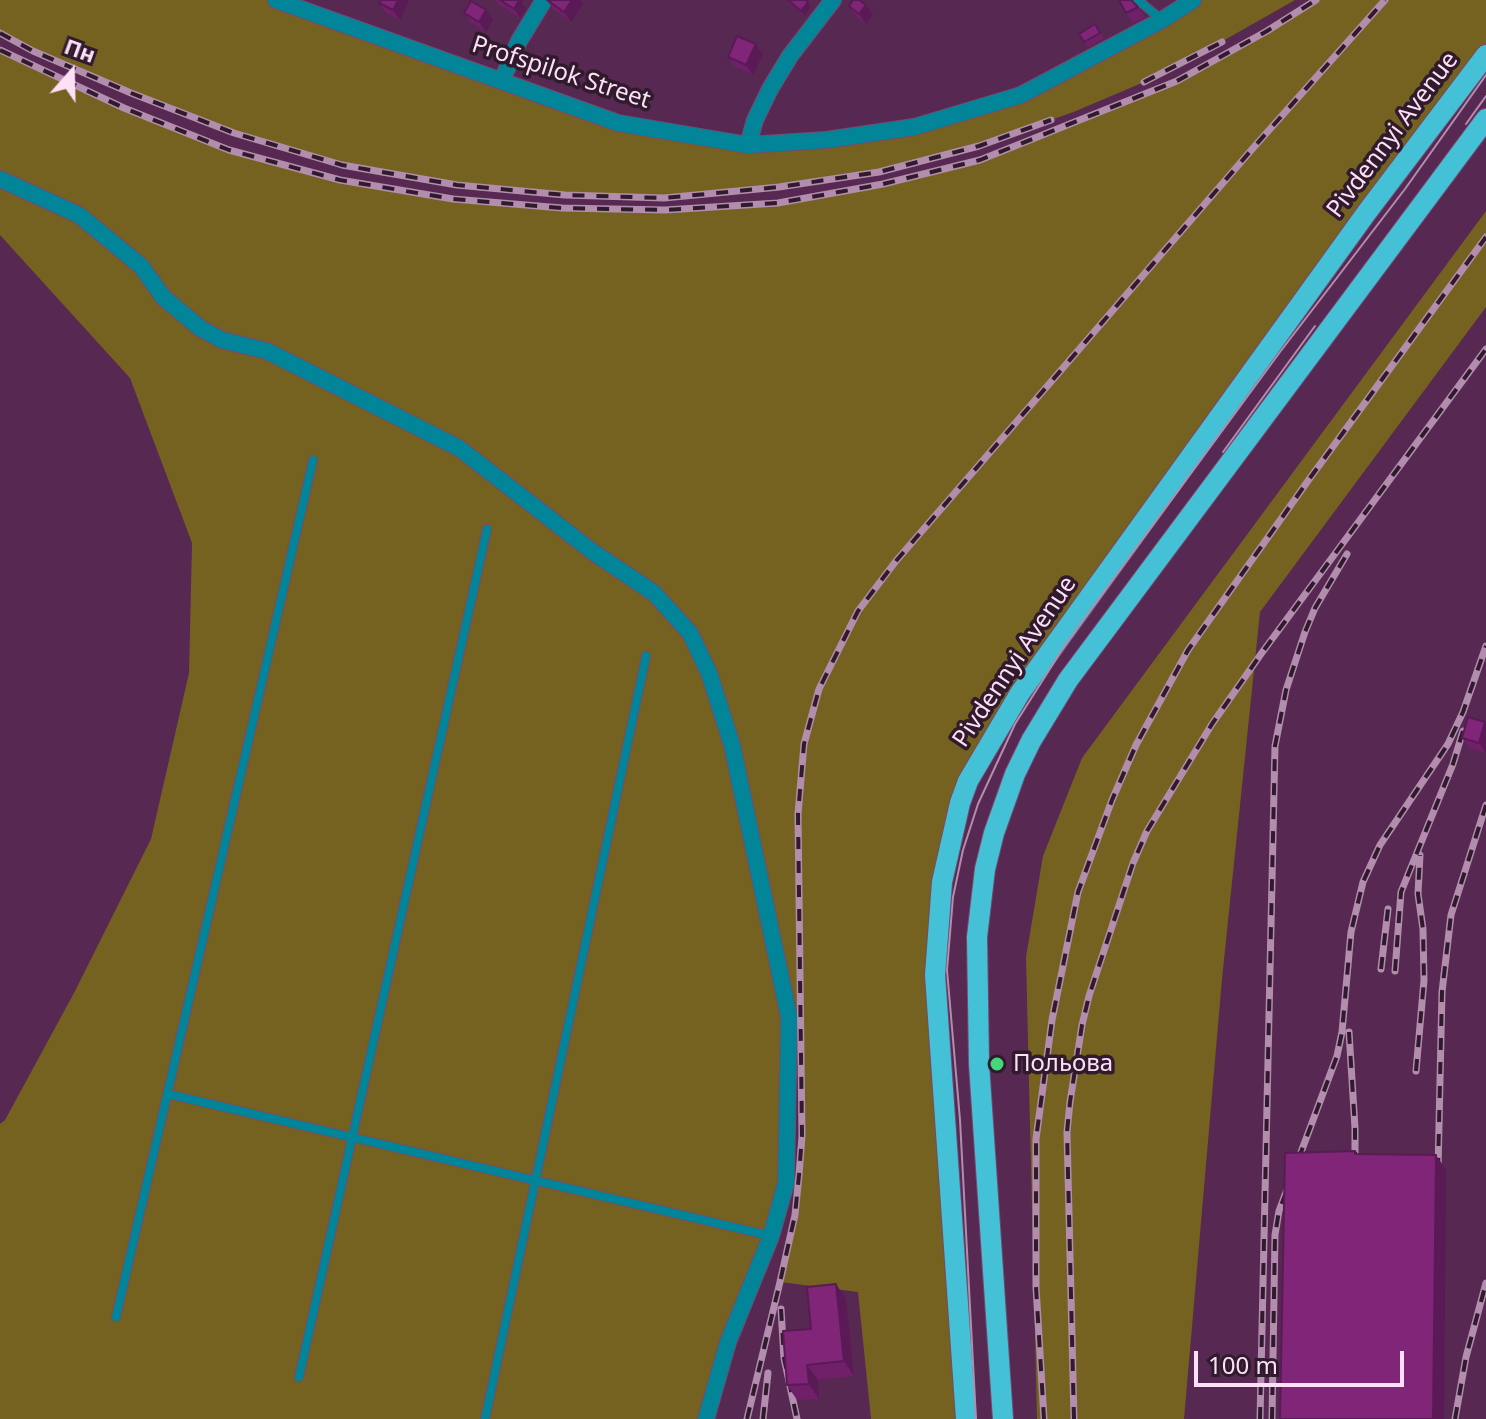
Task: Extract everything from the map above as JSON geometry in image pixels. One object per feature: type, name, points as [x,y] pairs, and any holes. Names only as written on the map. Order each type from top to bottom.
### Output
[{"type":"main road","name":"Pivdennyi Avenue","points":[[966,1419],[935,975],[942,882],[968,781],[1029,680],[1367,212],[1486,55]]},
{"type":"main road","points":[[1003,1419],[978,1036],[977,937],[985,869],[1015,774],[1068,680],[1486,119]]},
{"type":"street","name":"Profspilok Street","points":[[276,0],[618,123],[748,145],[826,140],[914,127],[1021,95],[1162,20],[1193,0]]},
{"type":"street","points":[[502,80],[519,41],[544,0]]},
{"type":"street","points":[[748,145],[755,120],[770,89],[790,56],[833,0]]},
{"type":"street","points":[[0,179],[79,215],[141,266],[163,297],[200,328],[222,340],[267,351],[459,448],[593,552],[654,593],[690,633],[709,673],[732,745],[789,1017],[786,1183],[771,1236],[728,1342],[706,1419]]},
{"type":"lane","points":[[1138,0],[1162,20]]},
{"type":"lane","points":[[116,1317],[313,460]]},
{"type":"lane","points":[[299,1377],[487,529]]},
{"type":"lane","points":[[485,1419],[646,656]]},
{"type":"lane","points":[[168,1094],[771,1236]]},
{"type":"shaded area","points":[[0,0],[276,0],[618,123],[748,145],[826,140],[1021,95],[1193,0],[1295,0],[1170,71],[1076,111],[979,146],[879,172],[779,187],[664,198],[564,195],[457,185],[342,165],[234,133],[131,93],[33,51],[0,33]]},
{"type":"shaded area","points":[[1316,0],[1486,0],[1486,55],[968,781],[938,912],[966,1419],[871,1419],[858,1292],[780,1282],[795,1215],[802,1136],[799,1018],[790,1017],[786,1183],[706,1419],[0,1419],[0,1124],[74,993],[151,839],[189,673],[192,543],[130,378],[0,235],[0,50],[124,108],[229,150],[340,180],[453,199],[562,208],[665,210],[778,203],[883,184],[980,160],[1177,81]]},
{"type":"shaded area","points":[[1486,211],[1486,307],[1260,612],[1222,979],[1184,1419],[1037,1419],[1026,957],[1043,856],[1082,758]]},
{"type":"building","points":[[381,0],[398,0],[393,10],[379,3]]},
{"type":"building","points":[[500,0],[519,0],[514,9]]},
{"type":"building","points":[[547,0],[572,0],[564,12]]},
{"type":"building","points":[[788,0],[805,0],[808,2],[801,11]]},
{"type":"building","points":[[853,0],[866,5],[859,14],[849,6]]},
{"type":"building","points":[[1119,0],[1131,0],[1138,7],[1126,13]]},
{"type":"building","points":[[471,1],[486,10],[479,22],[464,13]]},
{"type":"building","points":[[1095,24],[1100,33],[1084,42],[1079,34]]},
{"type":"building","points":[[737,36],[756,44],[746,65],[728,57]]},
{"type":"building","points":[[1468,717],[1485,722],[1479,743],[1462,738]]},
{"type":"building","points":[[1355,1151],[1355,1154],[1436,1155],[1433,1419],[1280,1419],[1285,1153]]},
{"type":"building","points":[[836,1284],[844,1361],[807,1365],[809,1384],[787,1385],[783,1331],[811,1329],[807,1287]]},
{"type":"tram line","points":[[976,1419],[960,1120],[947,970],[953,897],[963,850],[978,804],[1015,724],[1065,645],[1280,352],[1405,189],[1486,75]]},
{"type":"tram line","points":[[1466,124],[1486,96]]},
{"type":"tram line","points":[[1223,452],[1315,326]]},
{"type":"railway","points":[[0,50],[124,108],[229,150],[340,180],[453,199],[562,208],[665,210],[778,203],[883,184],[980,160],[1177,81],[1316,0]]},
{"type":"railway","points":[[747,1419],[795,1215],[799,1175],[802,1136],[798,814],[804,744],[819,689],[858,611],[896,561],[1385,0]]},
{"type":"railway","points":[[0,33],[33,51],[131,93],[234,133],[342,165],[457,185],[565,195],[664,198],[779,187],[879,172],[979,146],[1051,120]]},
{"type":"railway","points":[[1144,82],[1222,42]]},
{"type":"railway","points":[[1044,1419],[1036,1287],[1036,1139],[1052,1020],[1078,892],[1112,800],[1136,745],[1188,650],[1486,237]]},
{"type":"railway","points":[[1074,1419],[1067,1132],[1070,1102],[1089,996],[1133,863],[1147,831],[1212,724],[1486,349]]},
{"type":"railway","points":[[1260,1419],[1275,746],[1286,690],[1305,632],[1315,608],[1347,554]]},
{"type":"railway","points":[[1272,1419],[1275,1235],[1279,1211],[1337,1056],[1351,932],[1363,882],[1380,845],[1448,744],[1463,712],[1486,646]]},
{"type":"railway","points":[[1395,971],[1401,892],[1453,764],[1463,731]]},
{"type":"railway","points":[[1438,1170],[1442,992],[1451,915],[1486,805]]},
{"type":"railway","points":[[1416,1071],[1424,980],[1423,929],[1418,894],[1420,855]]},
{"type":"railway","points":[[1381,969],[1388,909]]},
{"type":"railway","points":[[1349,1032],[1355,1166]]},
{"type":"railway","points":[[1455,1419],[1466,1357],[1486,1283]]},
{"type":"railway","points":[[781,1309],[784,1358],[797,1419]]},
{"type":"railway","points":[[763,1419],[768,1373]]},
{"type":"place","name":"Польова","points":[[997,1064]]}]
